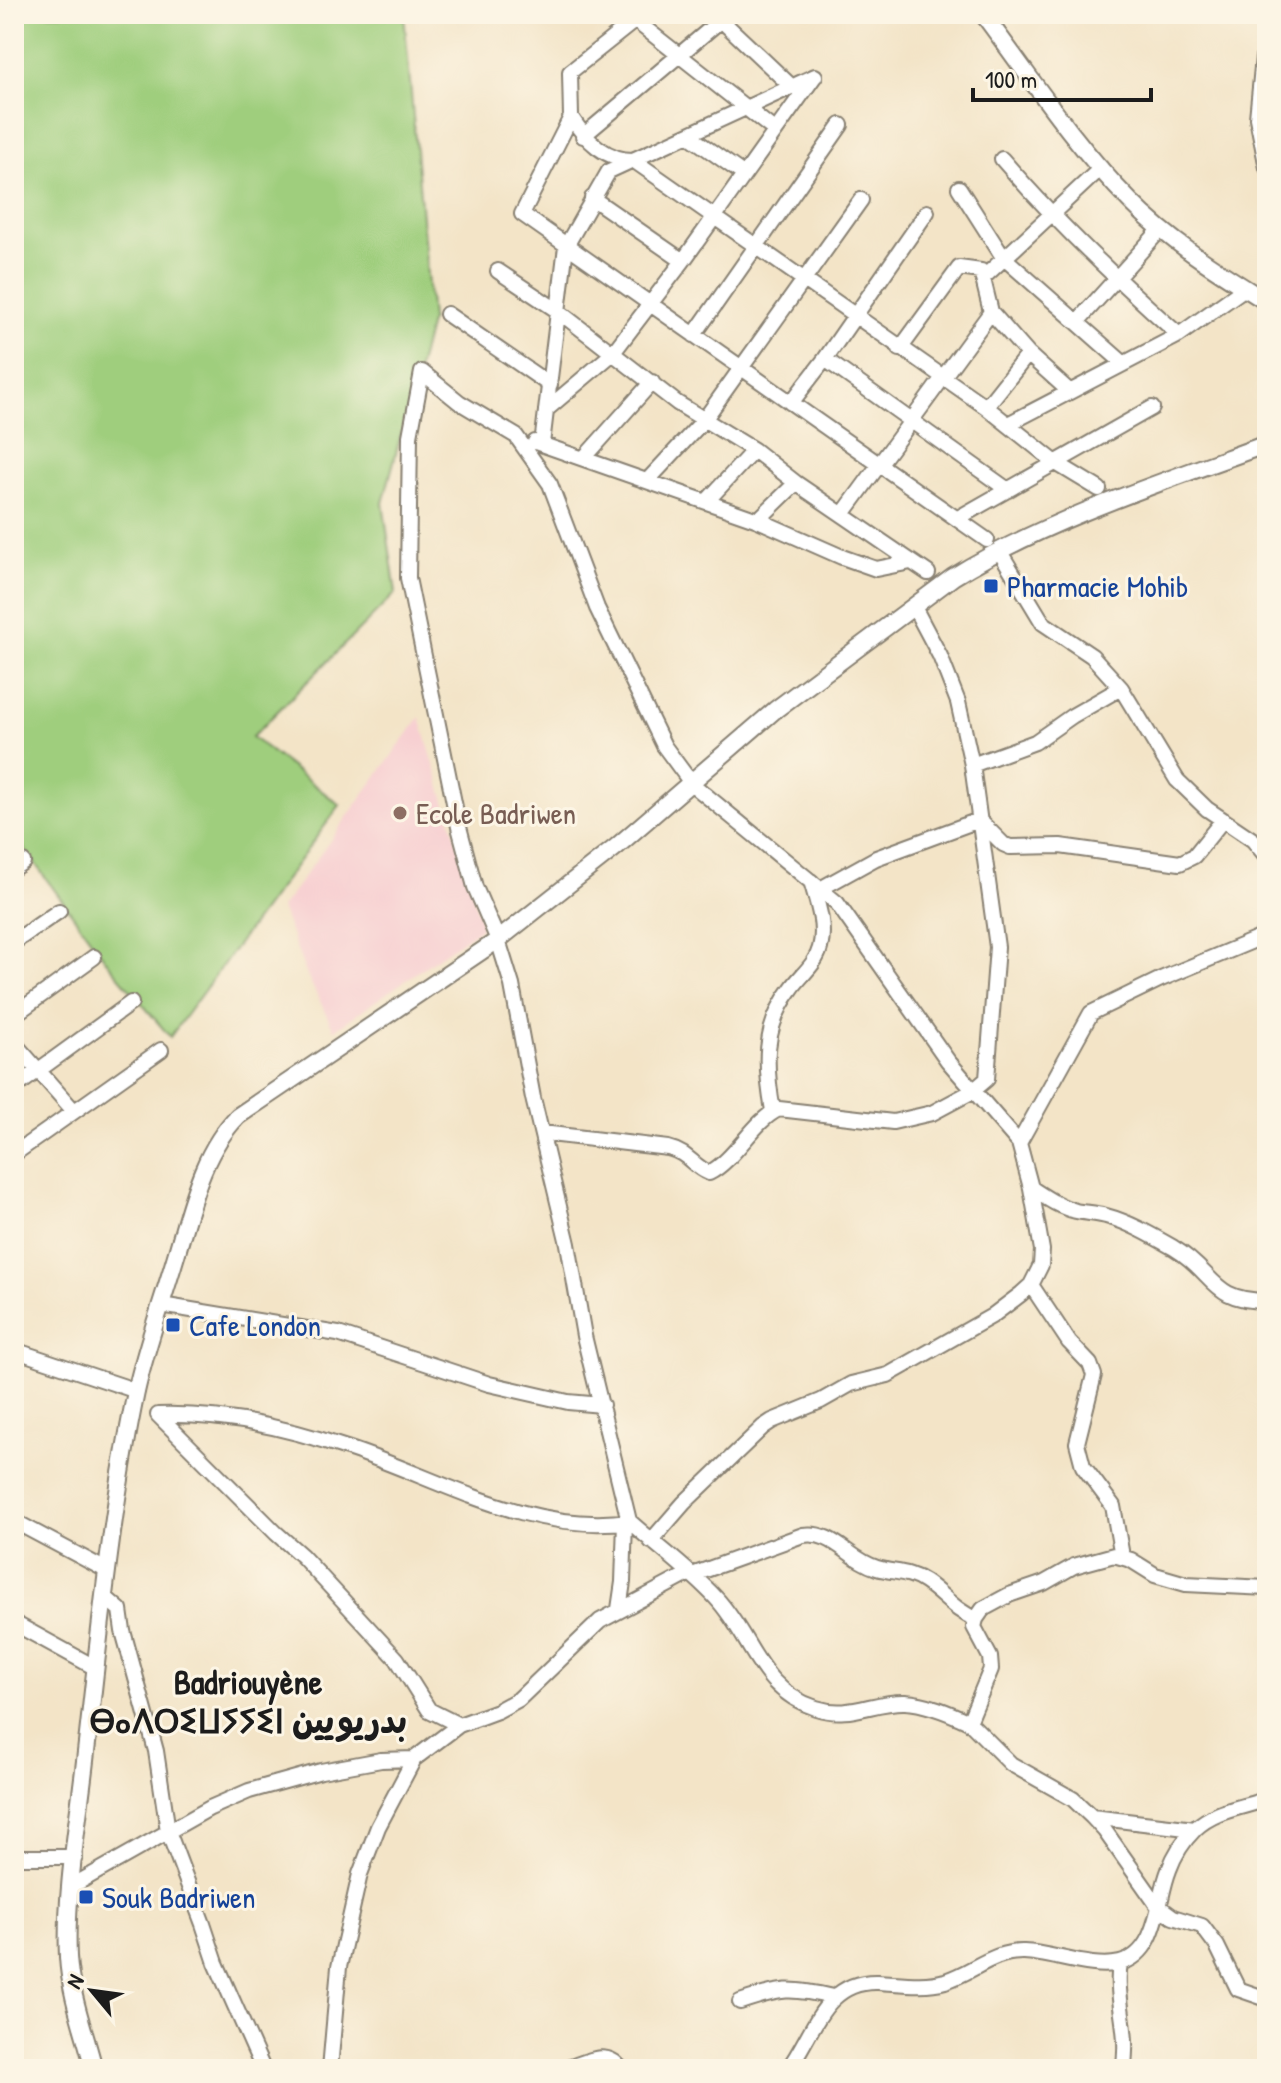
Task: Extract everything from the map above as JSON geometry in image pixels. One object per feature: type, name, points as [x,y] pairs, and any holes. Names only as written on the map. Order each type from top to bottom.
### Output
[{"type":"street","points":[[983,14],[1065,124],[1130,201],[1161,229],[1267,302]]},
{"type":"street","points":[[774,130],[635,16],[570,72],[571,117],[522,214],[879,466],[958,518],[993,546],[1043,623],[1092,656],[1121,688],[1177,780],[1222,821],[1243,832],[1267,857]]},
{"type":"street","points":[[583,136],[724,17],[791,86]]},
{"type":"street","points":[[1266,55],[1262,119],[1267,168]]},
{"type":"street","points":[[542,444],[546,410],[550,385],[566,246],[609,171],[815,76],[683,261],[612,354],[546,410]]},
{"type":"street","points":[[571,117],[583,136],[617,160],[633,160],[986,407],[1056,463],[1099,489]]},
{"type":"street","points":[[694,335],[841,125]]},
{"type":"street","points":[[688,135],[743,174]]},
{"type":"street","points":[[1002,159],[1049,214],[1115,279],[1179,335]]},
{"type":"street","points":[[983,278],[1101,168]]},
{"type":"street","points":[[959,188],[1003,257],[1122,362]]},
{"type":"street","points":[[592,198],[683,261]]},
{"type":"street","points":[[648,480],[704,420],[861,200]]},
{"type":"street","points":[[791,403],[927,212]]},
{"type":"street","points":[[1077,322],[1161,229]]},
{"type":"street","points":[[900,349],[959,268],[981,271],[991,312],[1028,354],[1069,391]]},
{"type":"street","points":[[498,271],[558,311],[677,403],[754,450],[796,483],[928,573]]},
{"type":"street","points":[[1008,424],[1179,335],[1245,288]]},
{"type":"street","points":[[843,514],[991,312]]},
{"type":"street","points":[[447,314],[550,385]]},
{"type":"street","points":[[986,407],[1028,354]]},
{"type":"street","points":[[825,359],[1008,490]]},
{"type":"street","points":[[619,1609],[627,1521],[584,1336],[568,1244],[512,985],[498,940],[475,887],[459,827],[408,578],[410,436],[422,372],[459,402],[516,436],[707,501],[876,569],[911,562]]},
{"type":"street","points":[[584,458],[652,382]]},
{"type":"street","points":[[958,518],[1152,408]]},
{"type":"street","points":[[516,436],[550,484],[597,608],[664,746],[692,784],[837,903],[901,997],[973,1091],[1009,1128],[1019,1143],[1042,1250],[1041,1265],[1031,1285],[992,1316],[888,1375],[851,1384],[763,1427],[684,1503],[651,1541]]},
{"type":"street","points":[[94,2069],[68,1960],[72,1886],[106,1570],[137,1391],[198,1183],[224,1130],[238,1116],[498,940],[692,784],[775,710],[993,546],[1267,444]]},
{"type":"street","points":[[707,501],[754,450]]},
{"type":"street","points":[[758,520],[796,483]]},
{"type":"street","points":[[542,1133],[668,1148],[684,1153],[700,1169],[709,1173],[773,1111],[785,1109],[893,1122],[932,1113],[983,1084],[989,1071],[997,947],[972,765],[958,702],[940,656],[914,607]]},
{"type":"street","points":[[972,765],[1035,742],[1121,688]]},
{"type":"street","points":[[815,885],[876,858],[979,820]]},
{"type":"street","points":[[979,820],[1010,847],[1060,846],[1180,863],[1194,856],[1222,821]]},
{"type":"street","points":[[773,1111],[766,1060],[768,1038],[780,1007],[821,947],[822,924],[815,885]]},
{"type":"street","points":[[14,942],[59,911]]},
{"type":"street","points":[[1019,1143],[1091,1013],[1161,979],[1267,935]]},
{"type":"street","points":[[14,1015],[94,957]]},
{"type":"street","points":[[14,1088],[131,1003]]},
{"type":"street","points":[[14,1043],[74,1111]]},
{"type":"street","points":[[14,1154],[161,1050]]},
{"type":"street","points":[[1031,1188],[1074,1211],[1107,1216],[1172,1247],[1193,1260],[1223,1293],[1236,1299],[1267,1301]]},
{"type":"street","points":[[1031,1285],[1069,1342],[1090,1364],[1094,1375],[1077,1443],[1083,1466],[1113,1506],[1122,1556]]},
{"type":"street","points":[[161,1305],[338,1334],[489,1384],[568,1402],[602,1405]]},
{"type":"street","points":[[14,1350],[137,1391]]},
{"type":"street","points":[[133,1411],[217,1417],[291,1432],[350,1449],[472,1496],[535,1516],[575,1523],[627,1521],[691,1574],[732,1618],[762,1669],[799,1702],[834,1713],[905,1702],[949,1713],[969,1722],[1011,1764],[1073,1799],[1105,1831],[1158,1906],[1173,1917],[1202,1926],[1217,1946],[1234,1985],[1243,1993],[1267,1999]]},
{"type":"street","points":[[158,1415],[302,1556],[397,1659],[429,1710],[459,1725]]},
{"type":"street","points":[[14,1521],[106,1570]]},
{"type":"street","points":[[330,2069],[339,1967],[360,1874],[378,1827],[414,1759],[459,1725],[519,1699],[579,1639],[619,1609],[691,1574],[803,1535],[815,1534],[832,1540],[878,1569],[901,1571],[924,1581],[955,1609],[976,1619]]},
{"type":"street","points":[[969,1722],[991,1669],[990,1657],[974,1627],[976,1619],[983,1609],[994,1603],[1044,1583],[1074,1566],[1114,1555],[1122,1556],[1155,1575],[1186,1584],[1267,1588]]},
{"type":"street","points":[[105,1597],[120,1610],[156,1751],[168,1831],[216,1963],[263,2069]]},
{"type":"street","points":[[14,1623],[96,1668]]},
{"type":"street","points":[[72,1886],[236,1796],[285,1779],[381,1760],[414,1759]]},
{"type":"street","points":[[788,2069],[822,2010],[833,1997],[860,1983],[944,1981],[986,1959],[1015,1952],[1040,1953],[1073,1962],[1120,1963],[1138,1953],[1145,1944],[1154,1926],[1168,1871],[1195,1829],[1226,1810],[1264,1805]]},
{"type":"street","points":[[1092,1817],[1195,1829]]},
{"type":"street","points":[[14,1857],[75,1857]]},
{"type":"street","points":[[1120,1963],[1119,1990],[1126,2033],[1123,2069]]},
{"type":"street","points":[[740,2002],[776,1990],[800,1989],[833,1997]]},
{"type":"street","points":[[565,2069],[604,2057],[611,2059],[621,2069]]},
{"type":"shaded area","name":"Ecole Badriwen","points":[[420,717],[482,927],[334,1030],[305,971],[281,908]]},
{"type":"green space","points":[[14,14],[404,14],[431,319],[383,503],[396,593],[252,737],[340,805],[170,1037],[111,967],[14,835]]},
{"type":"place","name":"Pharmacie Mohib","points":[[991,586]]},
{"type":"place","name":"Ecole Badriwen","points":[[400,813]]},
{"type":"place","name":"Cafe London","points":[[173,1325]]},
{"type":"place","name":"Souk Badriwen","points":[[86,1897]]},
{"type":"district","name":"Badriouyène ⴱⴰⴷⵔⵉⵡⵢⵢⵉⵏ بدريويين","points":[[248,1702]]}]
